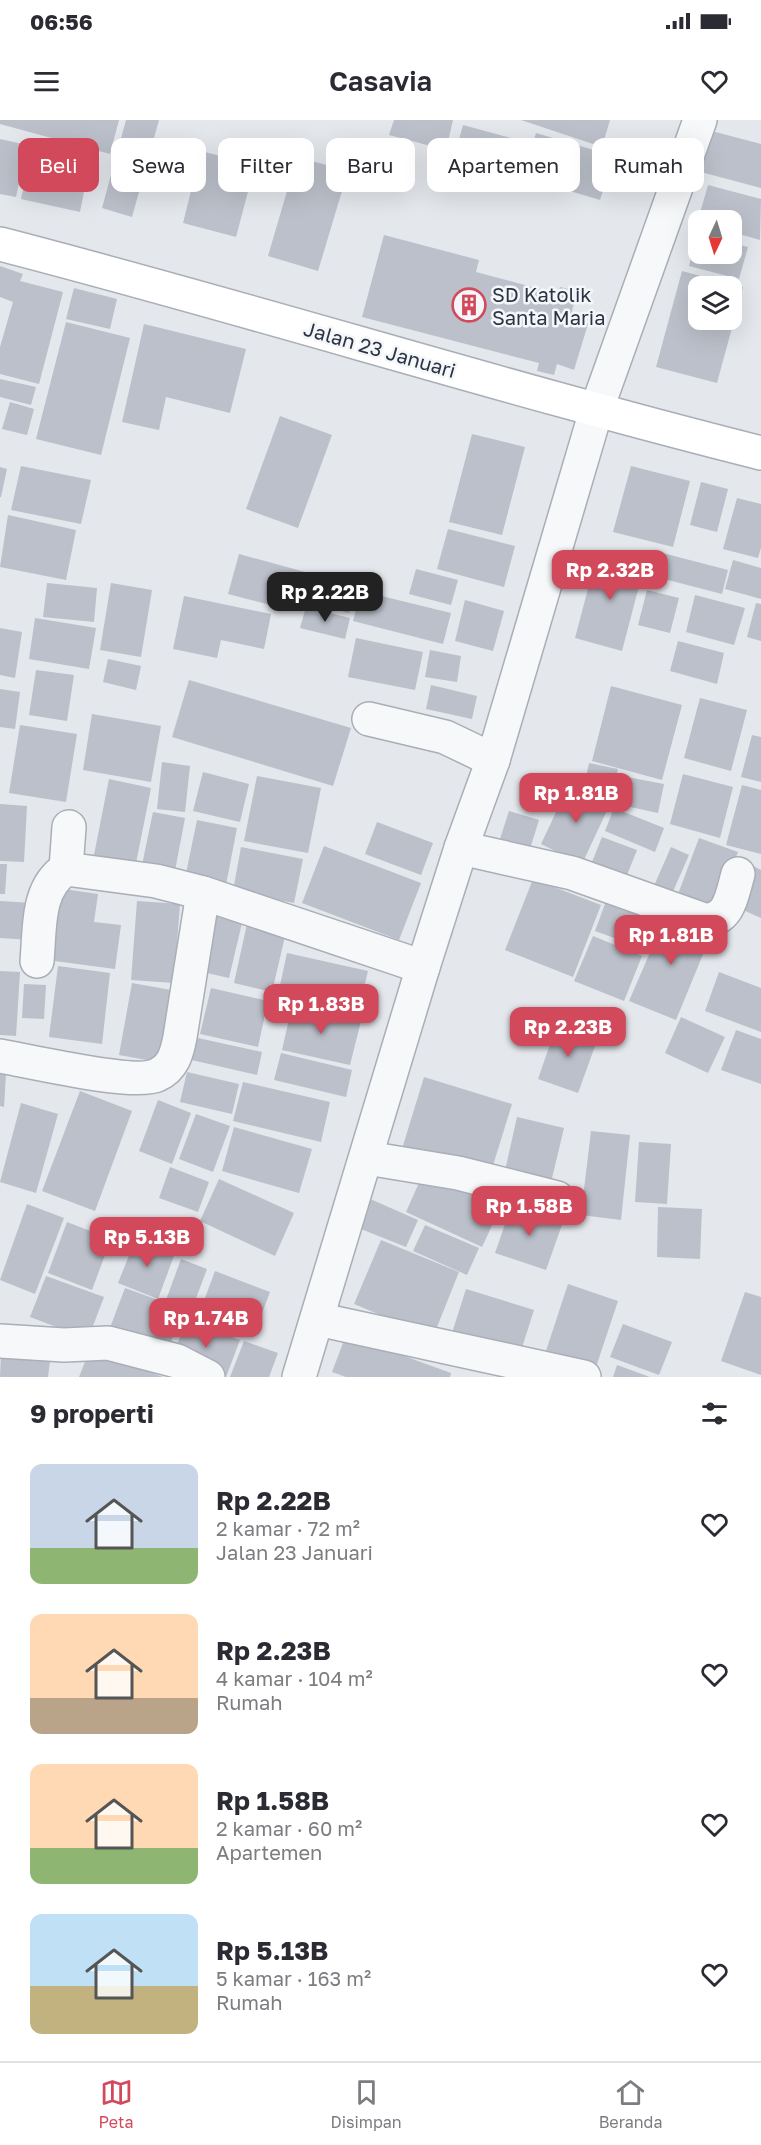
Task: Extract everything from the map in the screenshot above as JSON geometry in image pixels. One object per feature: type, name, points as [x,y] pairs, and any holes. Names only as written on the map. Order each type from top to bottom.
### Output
[{"type":"street","points":[[299,1377],[423,967],[461,848],[493,760],[596,411],[700,120]]},
{"type":"street","name":"Jalan 23 Januari","points":[[0,244],[138,280],[596,411],[761,453]]},
{"type":"street","points":[[369,719],[445,737],[493,760]]},
{"type":"street","points":[[66,869],[69,827]]},
{"type":"street","points":[[461,848],[572,873],[704,920],[718,919],[725,912],[738,874]]},
{"type":"street","points":[[37,961],[42,909],[46,893],[57,874],[66,869],[156,881],[203,893],[423,967]]},
{"type":"street","points":[[0,1056],[122,1076],[154,1077],[165,1071],[176,1057],[203,893]]},
{"type":"street","points":[[367,1158],[458,1173],[557,1198]]},
{"type":"street","points":[[318,1319],[584,1377]]},
{"type":"street","points":[[0,1341],[74,1345],[108,1342],[177,1361],[208,1377]]},
{"type":"building","points":[[0,120],[119,120],[114,138],[111,138],[110,154],[99,151],[99,138],[51,138],[0,124]]},
{"type":"building","points":[[126,120],[159,120],[154,138],[121,138]]},
{"type":"building","points":[[394,120],[453,120],[449,138],[427,138],[427,145],[415,142],[415,138],[389,135]]},
{"type":"building","points":[[521,120],[610,120],[605,138],[592,138],[592,144]]},
{"type":"building","points":[[463,125],[511,138],[459,138]]},
{"type":"building","points":[[708,130],[761,144],[761,188],[704,173],[704,145]]},
{"type":"building","points":[[536,133],[553,138],[535,138]]},
{"type":"building","points":[[0,139],[18,143],[18,188],[16,197],[0,194]]},
{"type":"building","points":[[580,146],[592,150],[592,192],[603,192],[600,200],[573,192],[580,192]]},
{"type":"building","points":[[206,152],[218,155],[218,192],[248,192],[236,237],[183,223],[191,192],[206,192]]},
{"type":"building","points":[[314,162],[326,165],[326,192],[342,192],[318,271],[268,256],[287,192],[314,192]]},
{"type":"building","points":[[111,175],[111,192],[139,192],[132,217],[102,208]]},
{"type":"building","points":[[708,185],[761,199],[760,240],[742,235],[742,210],[701,210]]},
{"type":"building","points":[[23,192],[84,192],[80,212],[21,199]]},
{"type":"building","name":"SD Katolik Santa Maria","points":[[384,235],[479,260],[476,272],[558,294],[560,287],[577,291],[570,319],[588,324],[574,370],[557,364],[554,375],[537,371],[539,363],[362,317]]},
{"type":"building","points":[[742,246],[748,247],[740,276],[727,276],[689,266],[689,264],[742,264]]},
{"type":"building","points":[[0,266],[23,274],[20,281],[63,292],[39,384],[0,374],[0,347],[13,302],[0,297]]},
{"type":"building","points":[[682,271],[701,276],[688,276],[688,330],[731,330],[717,383],[656,367]]},
{"type":"building","points":[[74,288],[117,299],[110,329],[66,319]]},
{"type":"building","points":[[66,322],[130,338],[101,455],[36,439]]},
{"type":"building","points":[[144,324],[246,349],[230,413],[166,397],[159,430],[122,422]]},
{"type":"building","points":[[0,379],[36,387],[31,405],[0,397]]},
{"type":"building","points":[[10,402],[34,409],[27,435],[2,429]]},
{"type":"building","points":[[280,416],[332,435],[298,528],[246,509]]},
{"type":"building","points":[[472,434],[525,447],[502,535],[449,522]]},
{"type":"building","points":[[21,466],[91,480],[81,524],[11,510]]},
{"type":"building","points":[[631,466],[690,481],[673,547],[613,532]]},
{"type":"building","points":[[0,467],[7,469],[1,497],[0,497]]},
{"type":"building","points":[[701,482],[728,489],[717,532],[690,525]]},
{"type":"building","points":[[737,498],[761,504],[761,548],[758,558],[723,549]]},
{"type":"building","points":[[8,515],[76,530],[66,580],[0,567]]},
{"type":"building","points":[[448,529],[515,546],[504,587],[437,569]]},
{"type":"building","points":[[651,550],[728,570],[722,594],[645,574]]},
{"type":"building","points":[[598,551],[645,563],[622,651],[575,638]]},
{"type":"building","points":[[239,554],[305,572],[294,611],[228,594]]},
{"type":"building","points":[[733,560],[761,568],[761,599],[725,589]]},
{"type":"building","points":[[416,569],[458,580],[451,605],[409,594]]},
{"type":"building","points":[[316,577],[356,588],[349,613],[309,602]]},
{"type":"building","points":[[47,583],[97,588],[94,622],[43,617]]},
{"type":"building","points":[[111,583],[152,590],[141,657],[100,650]]},
{"type":"building","points":[[647,590],[679,598],[670,633],[638,625]]},
{"type":"building","points":[[361,591],[451,613],[443,644],[353,621]]},
{"type":"building","points":[[695,595],[745,608],[734,645],[686,632]]},
{"type":"building","points":[[184,596],[271,614],[264,649],[221,640],[217,658],[173,649]]},
{"type":"building","points":[[465,600],[504,611],[493,651],[455,641]]},
{"type":"building","points":[[756,603],[761,604],[761,641],[747,637]]},
{"type":"building","points":[[306,607],[350,618],[345,639],[300,628]]},
{"type":"building","points":[[35,618],[96,628],[89,669],[29,659]]},
{"type":"building","points":[[0,628],[22,632],[15,678],[0,675]]},
{"type":"building","points":[[356,638],[423,652],[415,690],[348,677]]},
{"type":"building","points":[[678,641],[724,653],[717,684],[670,671]]},
{"type":"building","points":[[430,650],[461,656],[457,682],[425,677]]},
{"type":"building","points":[[108,659],[141,666],[136,690],[103,682]]},
{"type":"building","points":[[36,670],[74,675],[67,721],[29,715]]},
{"type":"building","points":[[189,680],[351,728],[333,786],[172,737]]},
{"type":"building","points":[[431,685],[477,696],[472,719],[426,709]]},
{"type":"building","points":[[611,686],[682,705],[662,780],[592,761]]},
{"type":"building","points":[[0,689],[20,692],[15,729],[0,727]]},
{"type":"building","points":[[700,698],[747,710],[731,771],[684,758]]},
{"type":"building","points":[[92,714],[161,726],[151,782],[83,770]]},
{"type":"building","points":[[20,725],[77,734],[66,802],[9,793]]},
{"type":"building","points":[[752,735],[761,737],[761,782],[741,777]]},
{"type":"building","points":[[162,762],[190,766],[185,812],[157,809]]},
{"type":"building","points":[[589,763],[618,769],[612,792],[584,786]]},
{"type":"building","points":[[203,772],[249,784],[240,822],[193,811]]},
{"type":"building","points":[[683,774],[733,787],[720,838],[670,824]]},
{"type":"building","points":[[257,776],[321,788],[308,853],[244,841]]},
{"type":"building","points":[[627,777],[664,784],[658,813],[621,805]]},
{"type":"building","points":[[109,779],[151,788],[136,863],[94,855]]},
{"type":"building","points":[[569,785],[610,804],[582,864],[541,844]]},
{"type":"building","points":[[742,785],[761,790],[761,854],[726,845]]},
{"type":"building","points":[[0,804],[27,806],[24,862],[0,861]]},
{"type":"building","points":[[614,808],[664,828],[655,852],[605,831]]},
{"type":"building","points":[[509,811],[539,820],[529,852],[499,842]]},
{"type":"building","points":[[153,812],[185,818],[175,871],[142,865]]},
{"type":"building","points":[[197,820],[237,828],[225,890],[184,883]]},
{"type":"building","points":[[377,822],[433,843],[421,875],[365,854]]},
{"type":"building","points":[[602,837],[637,850],[623,885],[588,872]]},
{"type":"building","points":[[699,838],[738,852],[717,908],[678,894]]},
{"type":"building","points":[[324,846],[421,883],[399,940],[302,903]]},
{"type":"building","points":[[241,847],[303,859],[294,903],[233,891]]},
{"type":"building","points":[[671,847],[689,855],[671,896],[653,888]]},
{"type":"building","points":[[0,864],[7,864],[5,894],[0,894]]},
{"type":"building","points":[[751,865],[761,870],[761,918],[734,906]]},
{"type":"building","points":[[533,879],[601,905],[573,977],[505,950]]},
{"type":"building","points":[[57,888],[98,894],[94,922],[121,925],[115,969],[47,960]]},
{"type":"building","points":[[609,893],[659,911],[645,949],[595,931]]},
{"type":"building","points":[[0,901],[33,903],[31,940],[0,938]]},
{"type":"building","points":[[137,901],[180,904],[174,983],[131,980]]},
{"type":"building","points":[[668,911],[713,930],[676,1020],[629,1001]]},
{"type":"building","points":[[207,914],[242,923],[229,978],[194,970]]},
{"type":"building","points":[[247,924],[286,932],[272,992],[234,983]]},
{"type":"building","points":[[593,936],[642,956],[624,1001],[574,981]]},
{"type":"building","points":[[287,953],[368,971],[357,1017],[277,999]]},
{"type":"building","points":[[58,966],[110,973],[102,1044],[49,1037]]},
{"type":"building","points":[[0,971],[20,972],[16,1036],[0,1035]]},
{"type":"building","points":[[719,972],[761,988],[761,1032],[705,1011]]},
{"type":"building","points":[[132,983],[171,990],[158,1062],[119,1055]]},
{"type":"building","points":[[24,984],[46,985],[44,1019],[22,1018]]},
{"type":"building","points":[[211,988],[268,1001],[258,1047],[200,1034]]},
{"type":"building","points":[[292,1006],[361,1021],[350,1065],[282,1050]]},
{"type":"building","points":[[681,1017],[725,1037],[708,1073],[665,1053]]},
{"type":"building","points":[[557,1024],[598,1038],[578,1093],[538,1079]]},
{"type":"building","points":[[736,1030],[761,1039],[761,1084],[721,1070]]},
{"type":"building","points":[[189,1036],[262,1052],[257,1075],[183,1058]]},
{"type":"building","points":[[281,1053],[352,1070],[346,1097],[274,1080]]},
{"type":"building","points":[[187,1072],[239,1084],[232,1114],[180,1102]]},
{"type":"building","points":[[0,1074],[6,1074],[4,1107],[0,1106]]},
{"type":"building","points":[[424,1077],[512,1104],[490,1175],[402,1149]]},
{"type":"building","points":[[243,1082],[330,1102],[321,1142],[233,1121]]},
{"type":"building","points":[[80,1091],[132,1111],[95,1211],[42,1191]]},
{"type":"building","points":[[158,1100],[191,1113],[172,1164],[139,1151]]},
{"type":"building","points":[[21,1103],[58,1114],[36,1193],[0,1182]]},
{"type":"building","points":[[196,1114],[230,1126],[213,1172],[179,1159]]},
{"type":"building","points":[[517,1117],[564,1128],[548,1195],[502,1184]]},
{"type":"building","points":[[234,1127],[312,1149],[299,1193],[222,1171]]},
{"type":"building","points":[[591,1131],[630,1135],[621,1220],[581,1215]]},
{"type":"building","points":[[639,1142],[671,1144],[667,1204],[635,1202]]},
{"type":"building","points":[[170,1167],[209,1182],[198,1212],[159,1198]]},
{"type":"building","points":[[426,1167],[503,1202],[482,1247],[406,1212]]},
{"type":"building","points":[[219,1179],[294,1213],[275,1256],[200,1221]]},
{"type":"building","points":[[368,1198],[418,1220],[406,1247],[356,1227]]},
{"type":"building","points":[[27,1204],[64,1218],[35,1294],[0,1280]]},
{"type":"building","points":[[512,1204],[563,1222],[546,1270],[495,1253]]},
{"type":"building","points":[[658,1207],[702,1209],[700,1259],[657,1257]]},
{"type":"building","points":[[67,1222],[111,1239],[92,1290],[48,1273]]},
{"type":"building","points":[[425,1225],[479,1248],[467,1275],[413,1251]]},
{"type":"building","points":[[136,1238],[175,1253],[158,1299],[118,1283]]},
{"type":"building","points":[[381,1240],[459,1272],[433,1337],[354,1304]]},
{"type":"building","points":[[181,1259],[207,1269],[192,1309],[166,1300]]},
{"type":"building","points":[[215,1271],[270,1292],[253,1337],[198,1317]]},
{"type":"building","points":[[46,1276],[104,1297],[88,1339],[30,1317]]},
{"type":"building","points":[[568,1284],[618,1301],[593,1376],[543,1360]]},
{"type":"building","points":[[125,1288],[183,1309],[166,1355],[108,1333]]},
{"type":"building","points":[[466,1289],[534,1310],[519,1357],[451,1336]]},
{"type":"building","points":[[745,1292],[761,1297],[761,1375],[721,1361]]},
{"type":"building","points":[[187,1320],[240,1340],[226,1377],[172,1357]]},
{"type":"building","points":[[623,1324],[672,1342],[659,1375],[610,1357]]},
{"type":"building","points":[[346,1335],[451,1373],[450,1377],[346,1377],[332,1372]]},
{"type":"building","points":[[244,1341],[278,1353],[269,1377],[230,1377]]},
{"type":"building","points":[[90,1349],[163,1377],[79,1377]]},
{"type":"building","points":[[1,1355],[50,1361],[48,1377],[0,1377]]},
{"type":"building","points":[[617,1365],[650,1377],[613,1377]]},
{"type":"place","name":"SD Katolik Santa Maria","points":[[469,305]]}]
